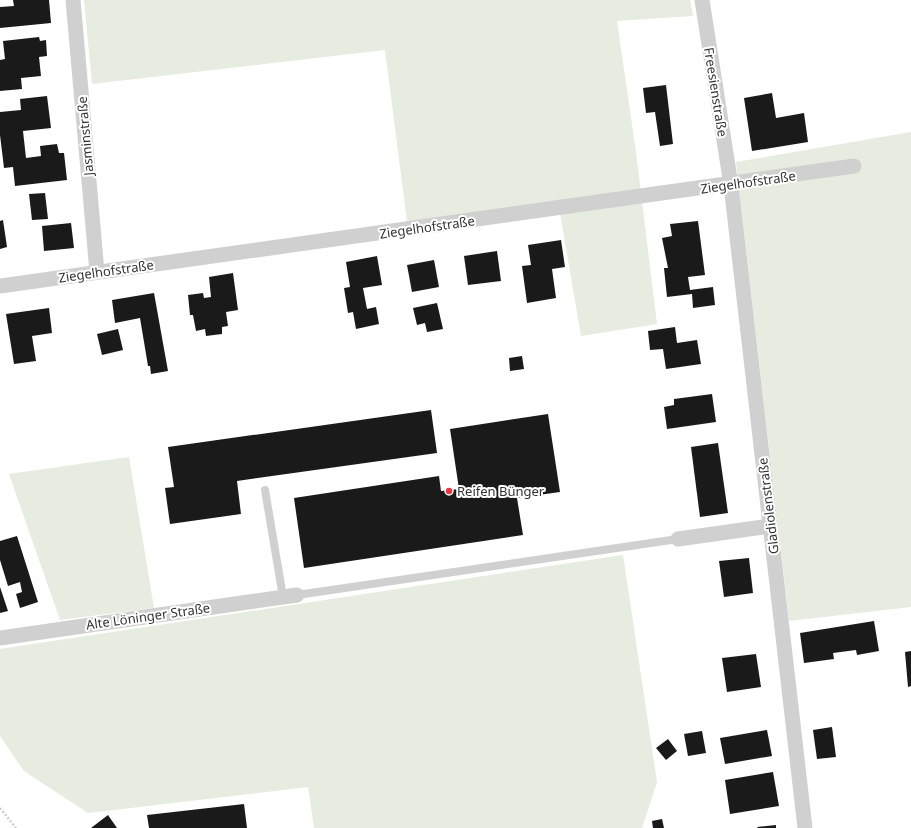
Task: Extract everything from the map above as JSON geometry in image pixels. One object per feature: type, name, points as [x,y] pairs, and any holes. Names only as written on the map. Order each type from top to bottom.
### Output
[{"type":"street","name":"Jasminstraße","points":[[73,0],[97,272]]},
{"type":"street","name":"Freesienstraße","points":[[702,0],[731,185]]},
{"type":"street","name":"Ziegelhofstraße","points":[[0,286],[731,185],[854,166]]},
{"type":"street","name":"Gladiolenstraße","points":[[731,185],[805,828]]},
{"type":"street","points":[[678,539],[770,526]]},
{"type":"street","name":"Alte Löninger Straße","points":[[0,638],[290,596]]},
{"type":"lane","points":[[265,490],[290,596],[678,539]]},
{"type":"path","points":[[0,808],[16,828]]},
{"type":"shaded area","points":[[84,0],[690,0],[693,16],[617,21],[636,152],[657,324],[581,336],[558,201],[407,222],[385,50],[92,84]]},
{"type":"shaded area","points":[[911,132],[911,607],[789,621],[736,162]]},
{"type":"shaded area","points":[[129,457],[154,608],[60,620],[9,474]]},
{"type":"shaded area","points":[[623,555],[657,782],[642,828],[314,828],[308,787],[88,813],[24,771],[0,736],[0,649]]},
{"type":"building","points":[[13,0],[49,0],[51,23],[0,28],[0,7],[14,6]]},
{"type":"building","points":[[39,37],[40,41],[46,40],[47,56],[39,57],[41,76],[21,78],[22,89],[0,91],[0,60],[5,59],[3,41]]},
{"type":"building","points":[[666,85],[673,144],[660,146],[655,112],[646,113],[643,88]]},
{"type":"building","points":[[772,93],[776,118],[804,113],[808,142],[752,151],[744,98]]},
{"type":"building","points":[[47,96],[51,128],[23,131],[26,158],[41,156],[40,146],[57,144],[59,153],[64,153],[67,180],[15,186],[13,167],[4,168],[0,135],[0,112],[21,110],[20,99]]},
{"type":"building","points":[[45,193],[48,219],[32,220],[29,194]]},
{"type":"building","points":[[3,220],[7,247],[0,249],[0,221]]},
{"type":"building","points":[[698,221],[705,275],[688,277],[690,290],[713,287],[715,305],[693,308],[692,294],[667,297],[664,268],[668,268],[662,238],[672,236],[670,224]]},
{"type":"building","points":[[71,223],[74,248],[44,251],[42,226]]},
{"type":"building","points":[[561,240],[565,267],[552,269],[556,298],[527,303],[522,266],[531,265],[528,245]]},
{"type":"building","points":[[497,251],[501,281],[468,285],[464,256]]},
{"type":"building","points":[[377,256],[382,285],[363,288],[367,309],[376,307],[379,324],[356,329],[353,312],[348,313],[344,288],[350,287],[346,262]]},
{"type":"building","points":[[434,260],[439,287],[412,292],[407,265]]},
{"type":"building","points":[[233,273],[238,310],[226,312],[228,326],[222,327],[222,334],[206,336],[205,329],[196,331],[193,315],[190,315],[188,295],[203,293],[204,298],[211,297],[209,277]]},
{"type":"building","points":[[154,293],[168,371],[151,374],[150,366],[148,366],[140,318],[115,323],[112,300]]},
{"type":"building","points":[[437,303],[443,329],[427,332],[425,323],[417,325],[413,308]]},
{"type":"building","points":[[49,308],[52,333],[32,336],[36,361],[14,364],[6,314]]},
{"type":"building","points":[[675,327],[677,343],[697,340],[701,364],[666,369],[663,349],[650,350],[648,331]]},
{"type":"building","points":[[118,329],[123,350],[102,355],[97,334]]},
{"type":"building","points":[[522,356],[524,369],[510,371],[509,358]]},
{"type":"building","points":[[712,394],[716,422],[667,429],[664,407],[674,405],[674,399]]},
{"type":"building","points":[[431,410],[437,453],[237,481],[241,514],[170,524],[165,488],[174,487],[168,447]]},
{"type":"building","name":"Reifen Bünger","points":[[548,414],[560,492],[517,498],[523,535],[304,568],[294,498],[439,476],[441,491],[459,489],[450,429]]},
{"type":"building","points":[[718,443],[728,513],[700,517],[691,447]]},
{"type":"building","points":[[17,536],[38,602],[20,608],[16,594],[22,592],[20,582],[8,586],[0,560],[0,541]]},
{"type":"building","points":[[749,558],[753,593],[724,597],[719,561]]},
{"type":"building","points":[[0,587],[8,611],[0,613]]},
{"type":"building","points":[[874,621],[879,651],[857,655],[856,650],[833,653],[834,659],[804,663],[800,633]]},
{"type":"building","points":[[911,651],[911,686],[908,687],[905,652]]},
{"type":"building","points":[[756,654],[761,687],[727,692],[722,658]]},
{"type":"building","points":[[832,727],[836,757],[817,759],[813,730]]},
{"type":"building","points":[[767,730],[772,756],[725,764],[720,738]]},
{"type":"building","points":[[702,731],[706,753],[688,756],[684,734]]},
{"type":"building","points":[[668,739],[677,751],[666,760],[656,748]]},
{"type":"building","points":[[773,772],[779,806],[730,814],[725,780]]},
{"type":"building","points":[[244,804],[247,828],[149,828],[147,815]]},
{"type":"building","points":[[108,815],[117,828],[91,828]]},
{"type":"building","points":[[662,819],[664,828],[653,828],[652,821]]},
{"type":"building","points":[[776,825],[776,828],[757,827]]},
{"type":"place","name":"Reifen Bünger","points":[[449,491]]}]
